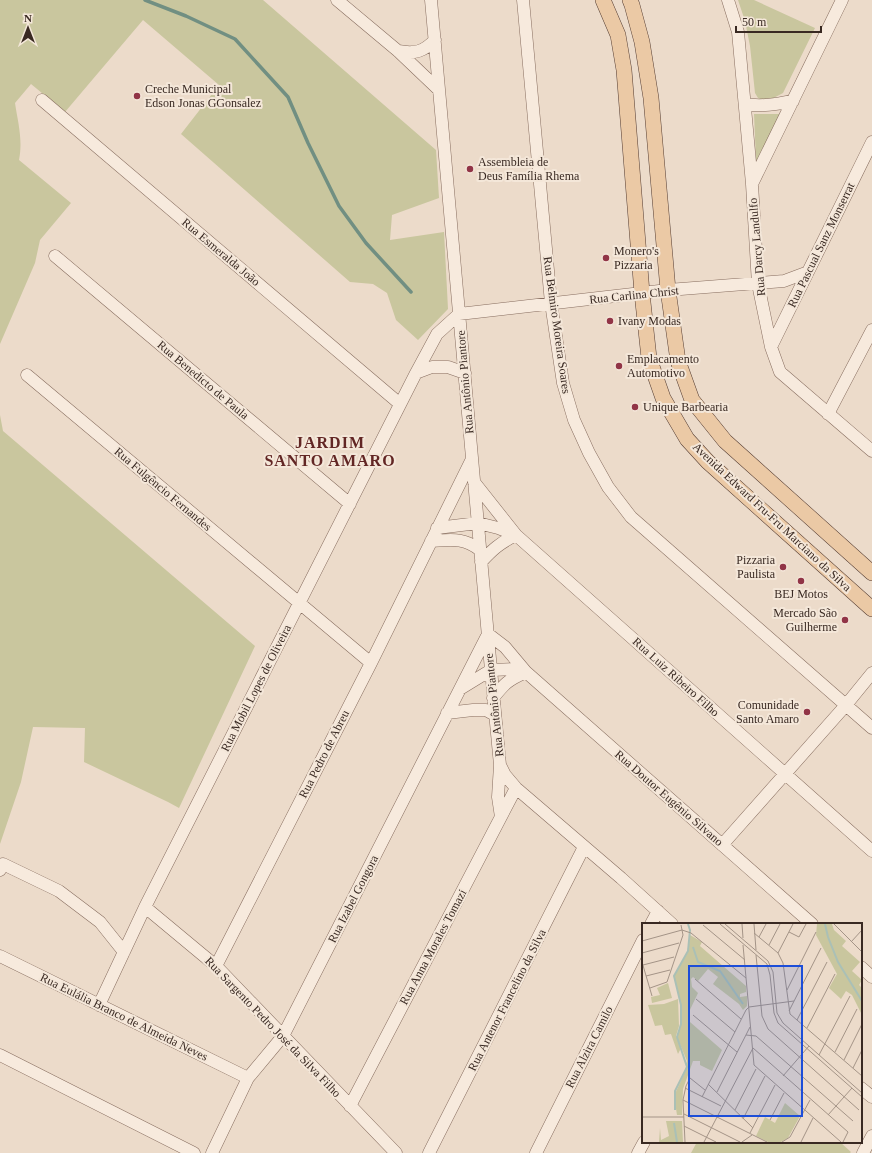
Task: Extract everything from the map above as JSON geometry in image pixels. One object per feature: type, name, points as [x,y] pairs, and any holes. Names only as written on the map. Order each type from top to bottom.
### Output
[{"type":"main road","name":"Avenida Edward Fru-Fru Marciano da Silva","points":[[603,0],[618,36],[624,70],[642,293],[649,358],[663,398],[687,439],[708,462],[872,609]]},
{"type":"main road","name":"Avenida Edward Fru-Fru Marciano da Silva","points":[[630,0],[642,42],[652,98],[668,290],[678,361],[692,400],[725,441],[872,573]]},
{"type":"street","points":[[338,0],[398,51],[439,90]]},
{"type":"street","name":"Rua Antônio Piantore","points":[[432,0],[500,765],[498,797],[501,817]]},
{"type":"street","name":"Rua Belmiro Moreira Soares","points":[[523,0],[551,304],[563,383],[574,420],[589,453],[608,487],[631,517],[872,728]]},
{"type":"street","name":"Rua Darcy Landulfo","points":[[728,0],[738,32],[752,184],[758,284],[771,347],[780,372],[872,451]]},
{"type":"street","points":[[752,184],[842,0]]},
{"type":"street","points":[[398,51],[410,53],[421,50],[435,40]]},
{"type":"street","name":"Rua Esmeralda João","points":[[42,100],[400,404]]},
{"type":"street","points":[[745,104],[754,106],[793,100]]},
{"type":"street","name":"Rua Pascual Sanz Monserrat","points":[[771,347],[872,142]]},
{"type":"street","name":"Rua Benedicto de Paula","points":[[55,256],[350,504]]},
{"type":"street","name":"Rua Carlina Christ","points":[[459,314],[668,290],[784,281],[808,272]]},
{"type":"street","name":"Rua Mobil Lopes de Oliveira","points":[[99,1005],[146,907],[416,373],[437,334],[459,314]]},
{"type":"street","points":[[828,414],[872,330]]},
{"type":"street","points":[[416,373],[432,367],[448,367],[465,372]]},
{"type":"street","name":"Rua Fulgêncio Fernandes","points":[[27,375],[371,663]]},
{"type":"street","name":"Rua Pedro de Abreu","points":[[216,966],[371,663],[472,459]]},
{"type":"street","name":"Rua Luiz Ribeiro Filho","points":[[474,482],[516,536],[872,851]]},
{"type":"street","points":[[437,528],[478,523]]},
{"type":"street","name":"Rua Luiz Ribeiro Filho","points":[[478,523],[498,528],[516,536]]},
{"type":"street","points":[[431,541],[456,540],[472,543],[481,556],[502,542],[516,536]]},
{"type":"street","name":"Rua Doutor Eugênio Silvano","points":[[488,634],[505,646],[526,672],[811,923]]},
{"type":"street","name":"Rua Izabel Gongora","points":[[212,1153],[248,1078],[283,1036],[488,634]]},
{"type":"street","points":[[459,690],[491,670],[516,669],[526,672]]},
{"type":"street","points":[[493,698],[510,679],[526,672]]},
{"type":"street","points":[[722,845],[846,705],[872,673]]},
{"type":"street","points":[[447,713],[486,710],[495,715]]},
{"type":"street","name":"Rua Antônio Piantore","points":[[500,765],[505,775],[516,788],[671,923]]},
{"type":"street","name":"Rua Anna Morales Tomazi","points":[[350,1106],[516,788]]},
{"type":"street","name":"Rua Antenor Francelino da Silva","points":[[429,1153],[584,847]]},
{"type":"street","points":[[2,867],[60,891],[100,922],[124,952]]},
{"type":"street","name":"Rua Sargento Pedro José da Silva Filho","points":[[146,907],[216,966],[396,1153]]},
{"type":"street","points":[[652,923],[658,911]]},
{"type":"street","name":"Rua Alzira Camilo","points":[[536,1153],[642,942]]},
{"type":"street","name":"Rua Eulália Branco de Almeida Neves","points":[[0,956],[248,1078]]},
{"type":"street","points":[[862,968],[872,976]]},
{"type":"street","points":[[0,1055],[194,1153]]},
{"type":"street","points":[[862,1089],[872,1097]]},
{"type":"street","points":[[863,1153],[872,1136]]},
{"type":"street","points":[[638,1153],[643,1143]]},
{"type":"shaded area","points":[[0,0],[263,0],[436,150],[439,198],[392,215],[390,240],[444,232],[448,309],[418,340],[396,320],[387,293],[373,284],[350,282],[181,134],[219,85],[143,20],[65,112],[31,84],[15,103],[20,138],[19,160],[71,203],[40,240],[35,263],[0,344]]},
{"type":"shaded area","points":[[738,0],[754,0],[815,28],[783,93],[768,101],[758,98],[755,93],[750,46],[745,21]]},
{"type":"shaded area","points":[[785,110],[760,161],[756,160],[754,114],[779,114]]},
{"type":"shaded area","points":[[0,415],[3,431],[255,646],[179,808],[84,762],[85,728],[33,727],[21,782],[0,844]]},
{"type":"shaded area","points":[[696,1143],[841,1143],[851,1152],[850,1153],[691,1153]]},
{"type":"waterway","points":[[145,0],[186,16],[235,39],[288,97],[308,143],[339,206],[366,243],[411,292]]},
{"type":"place","name":"Creche Municipal Edson Jonas GGonsalez","points":[[137,96]]},
{"type":"place","name":"Assembleia de Deus Família Rhema","points":[[470,169]]},
{"type":"place","name":"Monero's Pizzaria","points":[[606,258]]},
{"type":"place","name":"Ivany Modas","points":[[610,321]]},
{"type":"place","name":"Emplacamento Automotivo","points":[[619,366]]},
{"type":"place","name":"Unique Barbearia","points":[[635,407]]},
{"type":"place","name":"Pizzaria Paulista","points":[[783,567]]},
{"type":"place","name":"BEJ Motos","points":[[801,581]]},
{"type":"place","name":"Mercado São Guilherme","points":[[845,620]]},
{"type":"place","name":"Comunidade Santo Amaro","points":[[807,712]]},
{"type":"district","name":"JARDIM SANTO AMARO","points":[[330,451]]}]
